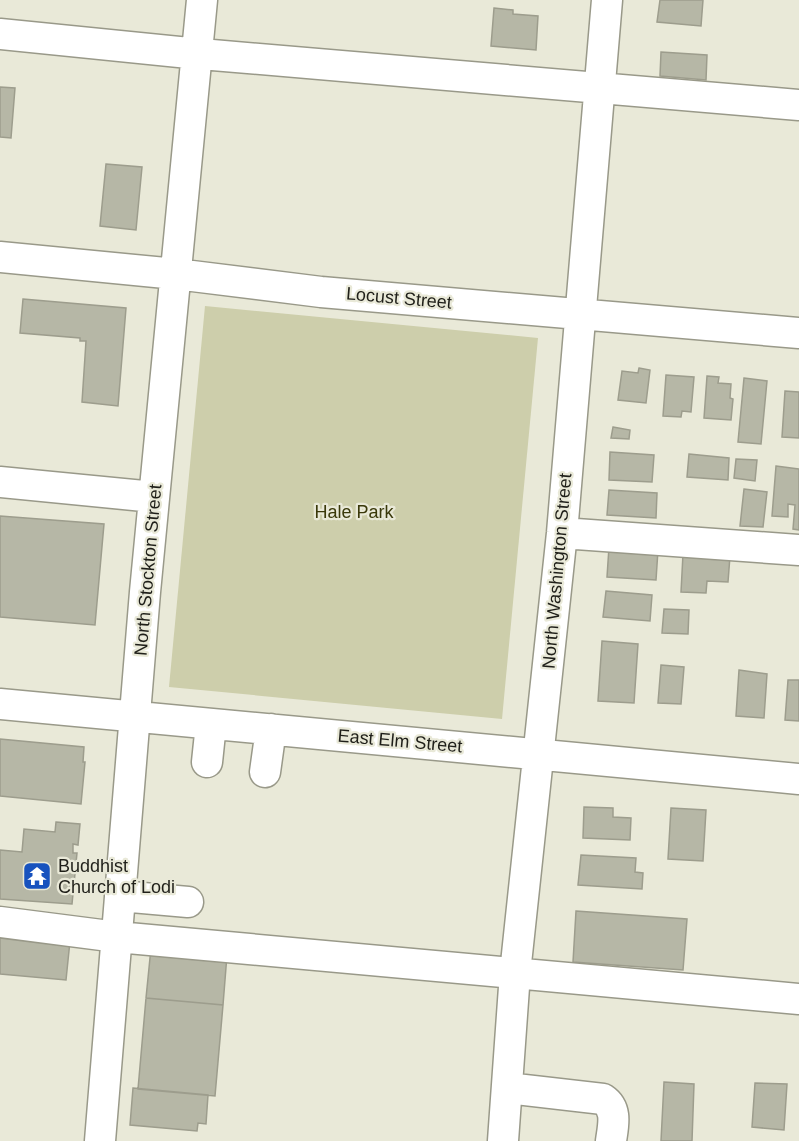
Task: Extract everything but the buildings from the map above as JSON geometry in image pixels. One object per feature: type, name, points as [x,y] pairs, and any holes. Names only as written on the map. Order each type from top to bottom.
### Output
[{"type":"street","name":"North Stockton Street","points":[[100,1141],[154,497],[202,0]]},
{"type":"street","name":"North Washington Street","points":[[503,1141],[515,973],[562,533],[607,0]]},
{"type":"street","points":[[0,34],[799,105]]},
{"type":"street","name":"Locust Street","points":[[0,257],[176,274],[321,292],[799,333]]},
{"type":"street","points":[[0,482],[154,497]]},
{"type":"street","points":[[562,533],[799,550]]},
{"type":"street","name":"East Elm Street","points":[[0,704],[799,779]]},
{"type":"street","points":[[207,762],[211,724]]},
{"type":"street","points":[[265,772],[270,729]]},
{"type":"street","points":[[120,896],[188,902]]},
{"type":"street","points":[[0,922],[117,937],[799,999]]},
{"type":"street","points":[[507,1088],[603,1099],[611,1107],[614,1116],[611,1141]]},
{"type":"green space","name":"Hale Park","points":[[205,306],[538,338],[502,719],[169,687]]},
{"type":"place","name":"Buddhist Church of Lodi","points":[[37,876]]}]
